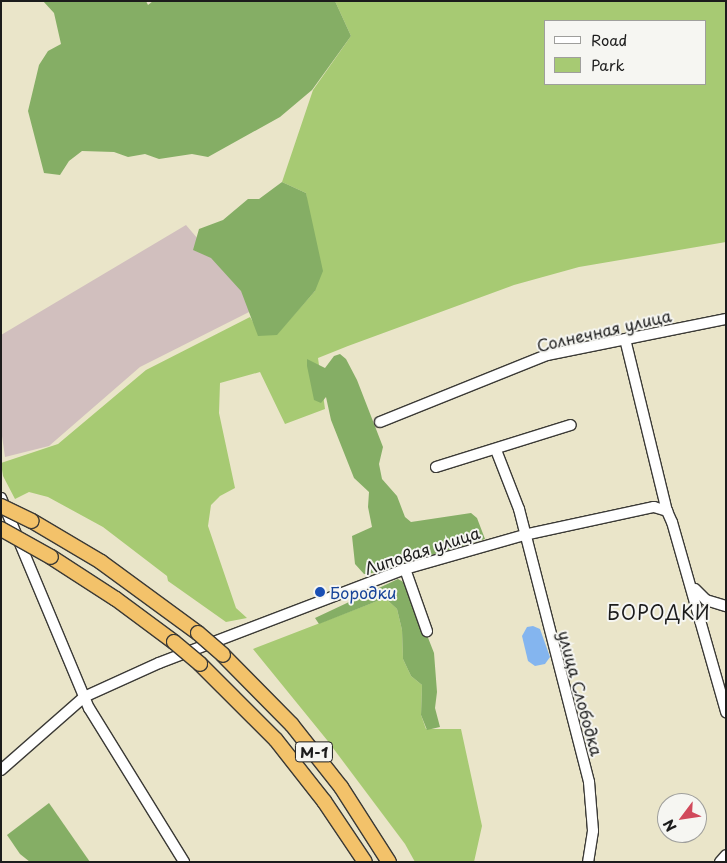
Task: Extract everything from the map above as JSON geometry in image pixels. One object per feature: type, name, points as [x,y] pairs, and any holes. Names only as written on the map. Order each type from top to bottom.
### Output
[{"type":"highway","name":"М-1","points":[[1,506],[32,521],[101,562],[198,633],[223,655],[298,733],[341,787],[389,862]]},
{"type":"highway","name":"М-1","points":[[1,529],[51,557],[110,594],[200,664],[276,740],[324,801],[365,862]]},
{"type":"street","name":"Солнечная улица","points":[[380,422],[547,355],[726,319]]},
{"type":"street","points":[[625,339],[667,511],[693,587],[726,712]]},
{"type":"street","points":[[436,467],[480,451],[496,450],[571,425]]},
{"type":"street","name":"улица Слободка","points":[[496,450],[519,509],[524,535],[589,782],[593,831],[588,862]]},
{"type":"street","points":[[1,498],[84,697],[184,862]]},
{"type":"street","name":"Липовая улица","points":[[1,770],[84,697],[159,664],[406,569],[524,535],[646,508],[659,507],[667,511]]},
{"type":"street","points":[[406,569],[427,631]]},
{"type":"street","points":[[693,587],[706,600],[726,606]]},
{"type":"street","points":[[720,862],[726,855]]},
{"type":"shaded area","points":[[186,225],[257,308],[140,367],[49,446],[5,457],[1,429],[1,335]]},
{"type":"green space","points":[[43,1],[146,1],[148,5],[153,1],[335,1],[351,36],[312,90],[280,117],[208,157],[192,154],[159,159],[145,154],[128,157],[114,152],[82,151],[69,161],[60,175],[44,173],[28,111],[39,65],[48,51],[61,44],[54,13]]},
{"type":"green space","points":[[335,1],[726,1],[726,242],[579,267],[514,285],[318,358],[325,409],[285,424],[260,372],[220,383],[219,413],[235,488],[220,496],[211,505],[208,526],[236,608],[247,618],[226,622],[168,581],[167,576],[103,527],[48,497],[29,492],[15,499],[3,476],[1,463],[58,444],[146,370],[250,317],[256,327],[276,335],[315,291],[306,193],[282,182],[313,90],[351,36]]},
{"type":"green space","points":[[282,182],[306,193],[323,271],[315,291],[277,335],[258,336],[241,291],[211,258],[193,250],[199,229],[223,220],[248,199],[259,199]]},
{"type":"green space","points":[[340,354],[346,359],[357,380],[383,447],[379,464],[382,479],[397,496],[405,517],[411,522],[471,513],[477,518],[485,539],[372,573],[364,574],[355,564],[352,536],[372,527],[368,507],[369,492],[354,478],[331,420],[326,397],[321,403],[314,400],[307,366],[307,359],[325,368],[334,356]]},
{"type":"green space","points":[[398,579],[407,584],[434,653],[437,692],[435,708],[440,727],[427,730],[421,715],[422,685],[411,676],[403,659],[402,630],[397,609],[385,598],[319,624],[315,618]]},
{"type":"green space","points":[[385,598],[397,609],[402,630],[403,659],[411,676],[422,685],[421,715],[426,729],[461,729],[482,826],[474,862],[415,862],[405,844],[327,740],[253,649]]},
{"type":"green space","points":[[49,803],[90,862],[30,862],[20,854],[7,835]]},
{"type":"water","points":[[533,626],[540,629],[550,657],[545,664],[535,666],[528,661],[522,636],[527,627]]},
{"type":"place","name":"Бородки","points":[[320,592]]},
{"type":"district","name":"БОРОДКИ","points":[[659,613]]}]
